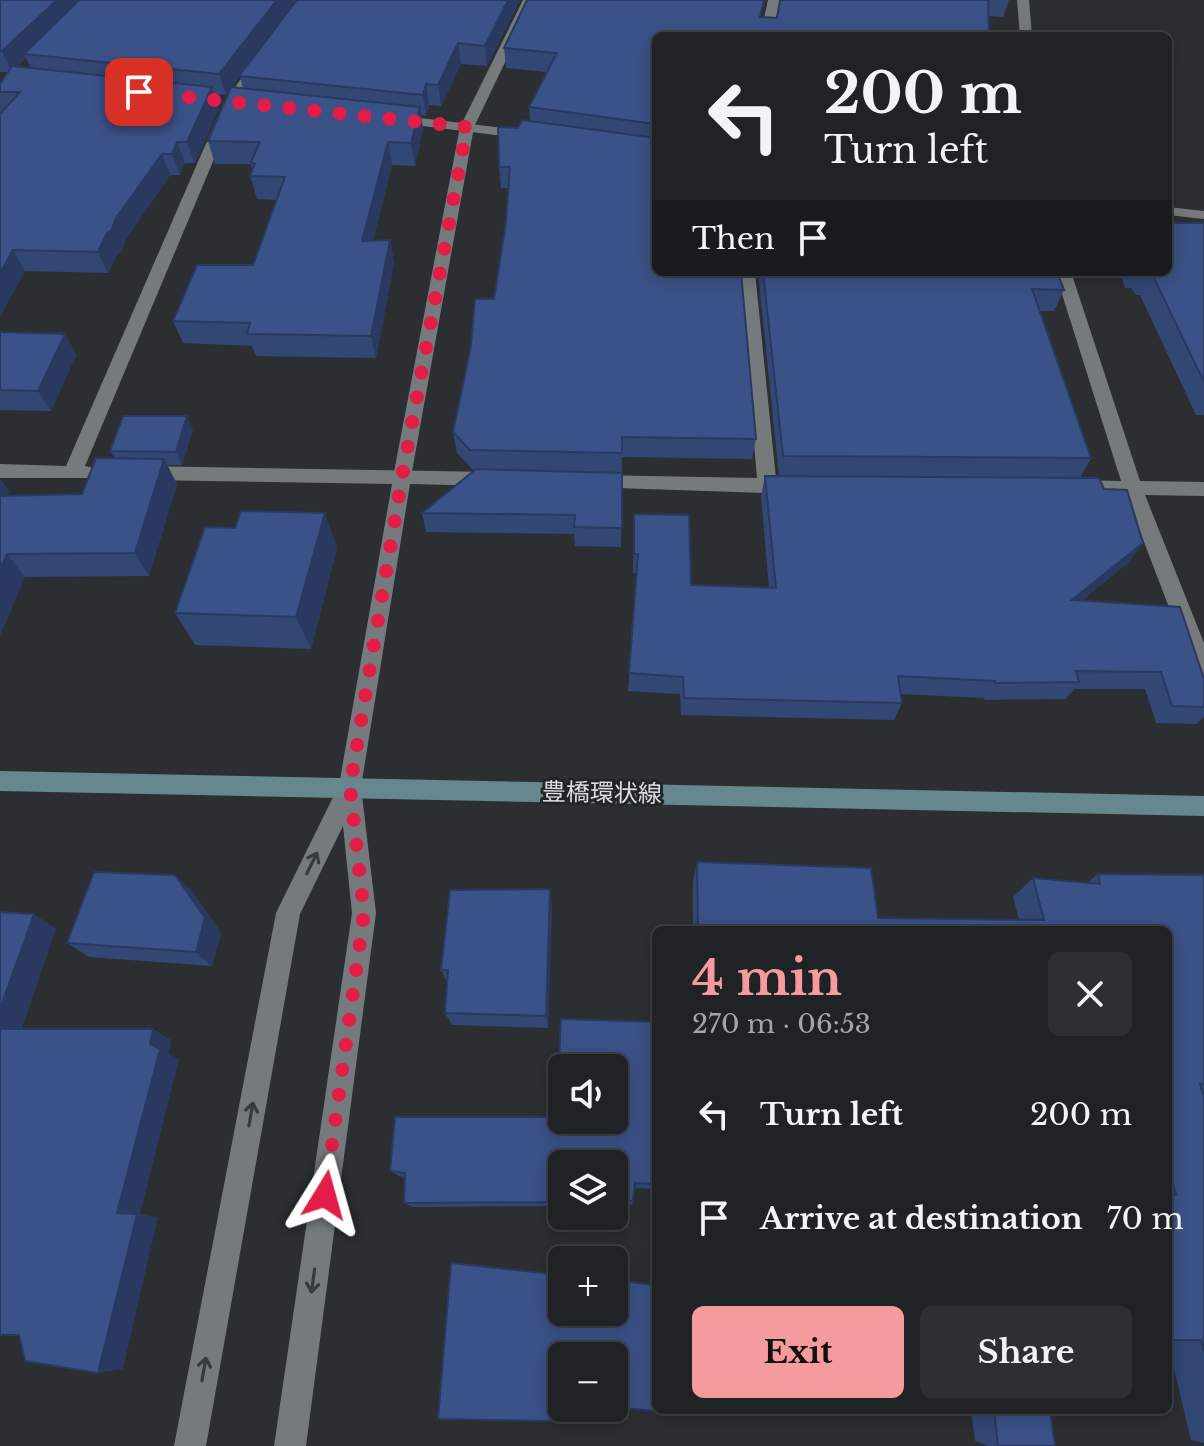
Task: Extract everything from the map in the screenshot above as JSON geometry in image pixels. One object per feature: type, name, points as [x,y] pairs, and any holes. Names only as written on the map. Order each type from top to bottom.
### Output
[{"type":"main road","name":"豊橋環状線","points":[[0,781],[1204,806]]},
{"type":"street","points":[[290,1446],[364,913],[350,787],[402,477],[467,127],[529,0]]},
{"type":"street","points":[[767,32],[774,0]]},
{"type":"street","points":[[1023,0],[1026,32]]},
{"type":"street","points":[[73,472],[231,102],[269,51]]},
{"type":"street","points":[[373,117],[546,137]]},
{"type":"street","points":[[1172,211],[1204,215]]},
{"type":"street","points":[[747,276],[767,486]]},
{"type":"street","points":[[1064,276],[1133,488],[1204,670]]},
{"type":"street","points":[[0,471],[513,480]]},
{"type":"street","points":[[576,481],[814,486]]},
{"type":"street","points":[[1053,487],[1204,489]]},
{"type":"street","points":[[190,1446],[288,913],[350,787]]},
{"type":"building","points":[[0,0],[57,0],[0,51]]},
{"type":"building","points":[[79,0],[277,0],[219,74],[24,54]]},
{"type":"building","points":[[297,0],[508,0],[485,46],[458,43],[438,85],[426,84],[423,95],[239,76]]},
{"type":"building","points":[[527,0],[764,0],[760,17],[777,18],[780,0],[988,0],[989,32],[652,32],[652,123],[529,107],[557,53],[504,48]]},
{"type":"building","points":[[12,66],[212,87],[187,142],[177,142],[172,154],[162,154],[116,218],[98,252],[13,250],[0,273],[0,114],[20,92],[0,92],[0,84]]},
{"type":"building","points":[[231,87],[420,107],[411,143],[388,142],[362,241],[390,240],[371,336],[247,334],[250,323],[173,321],[197,265],[253,265],[285,177],[250,176],[255,164],[251,162],[260,142],[208,141]]},
{"type":"building","points":[[522,120],[652,137],[652,276],[741,276],[756,439],[622,437],[622,453],[470,450],[453,432],[471,346],[475,299],[494,299],[506,222],[510,167],[499,167],[498,127],[518,128]]},
{"type":"building","points":[[1172,223],[1204,223],[1204,382],[1153,276],[1172,276]]},
{"type":"building","points":[[763,276],[1059,276],[1064,290],[1032,289],[1091,458],[783,456]]},
{"type":"building","points":[[0,332],[65,334],[38,391],[0,390]]},
{"type":"building","points":[[123,416],[187,416],[176,452],[110,451]]},
{"type":"building","points":[[96,458],[164,459],[135,553],[7,554],[0,569],[0,496],[82,494]]},
{"type":"building","points":[[476,469],[622,473],[622,528],[574,527],[575,515],[422,513]]},
{"type":"building","points":[[765,476],[1099,478],[1104,489],[1127,490],[1143,543],[1072,600],[1180,607],[1204,679],[1204,707],[1172,706],[1161,672],[1076,671],[1079,682],[996,683],[898,676],[902,703],[684,698],[683,677],[629,673],[638,554],[634,554],[634,514],[689,515],[691,585],[776,588]]},
{"type":"building","points":[[241,511],[325,513],[296,617],[175,613],[205,527],[235,528]]},
{"type":"building","points":[[697,862],[871,868],[878,918],[1044,920],[1033,878],[1100,884],[1098,874],[1204,875],[1204,1084],[1200,1084],[1204,1097],[1204,1351],[1201,1340],[1172,1340],[1172,1195],[1176,1195],[1172,1180],[1172,926],[698,926]]},
{"type":"building","points":[[94,872],[175,875],[205,918],[196,952],[67,943]]},
{"type":"building","points":[[550,889],[546,1016],[445,1013],[448,970],[441,970],[450,890]]},
{"type":"building","points":[[0,912],[34,914],[0,1009]]},
{"type":"building","points":[[561,1019],[652,1022],[652,1184],[635,1183],[633,1201],[628,1201],[628,1150],[548,1150],[548,1202],[404,1203],[405,1173],[390,1171],[395,1117],[548,1117],[548,1134],[628,1134],[628,1054],[559,1054]]},
{"type":"building","points":[[0,1029],[153,1029],[150,1044],[160,1049],[117,1213],[137,1214],[98,1373],[25,1361],[19,1335],[0,1335]]},
{"type":"building","points":[[451,1263],[548,1273],[548,1326],[628,1326],[628,1282],[652,1285],[652,1411],[628,1408],[628,1342],[548,1342],[548,1421],[438,1419]]},
{"type":"building","points":[[994,1414],[1051,1414],[1055,1446],[998,1446]]},
{"type":"route","points":[[139,92],[467,127],[402,477],[350,787],[364,913],[325,1195]]}]
